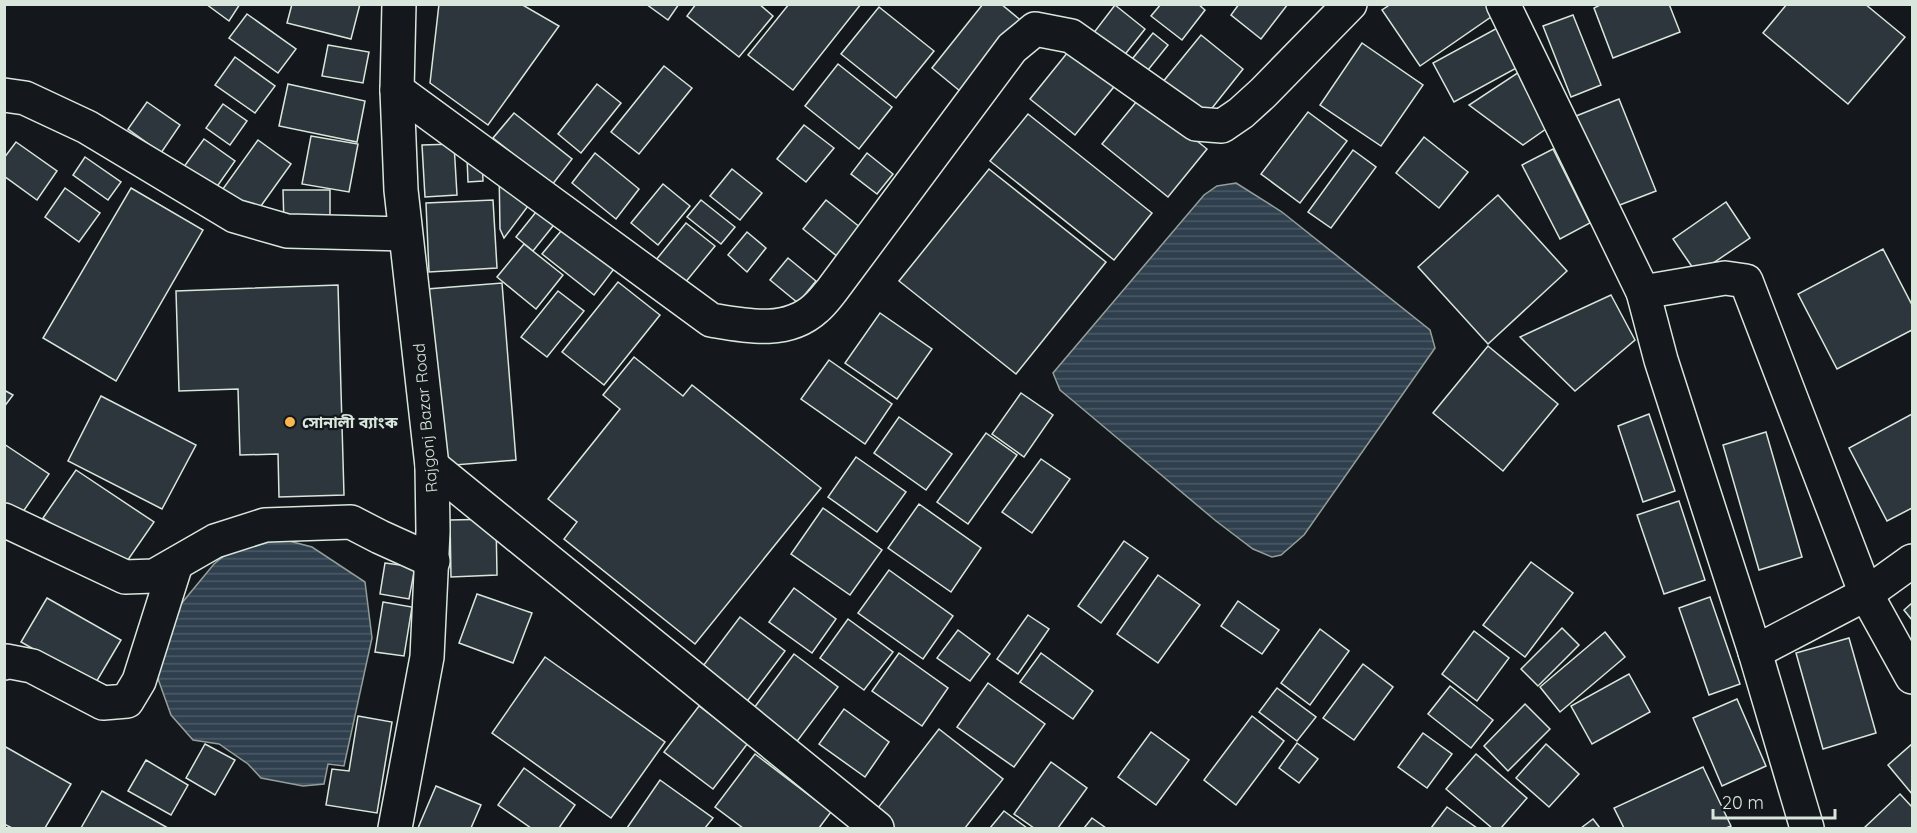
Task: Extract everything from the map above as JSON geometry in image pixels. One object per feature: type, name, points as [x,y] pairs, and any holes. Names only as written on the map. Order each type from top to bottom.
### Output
[{"type":"street","name":"Rajgonj Bazar Road","points":[[395,828],[426,657],[433,561],[432,466],[401,190],[397,90],[399,4]]},
{"type":"street","points":[[397,90],[711,321],[748,327],[785,326],[815,310],[832,290],[1012,48],[1035,29],[1071,36],[1196,124],[1222,126],[1263,93],[1350,4]]},
{"type":"street","points":[[1503,4],[1643,292],[1661,360],[1755,652],[1808,828]]},
{"type":"street","points":[[4,95],[25,98],[87,127],[235,216],[287,231],[405,234]]},
{"type":"street","points":[[1643,292],[1725,278],[1746,281],[1866,594],[1912,677]]},
{"type":"street","points":[[432,466],[877,828]]},
{"type":"street","points":[[4,520],[125,577],[154,576],[215,541],[265,525],[351,522],[433,561]]},
{"type":"street","points":[[1755,652],[1866,594],[1912,561]]},
{"type":"street","points":[[4,663],[6,661],[32,666],[103,703],[127,701],[139,681],[176,564]]},
{"type":"water","points":[[1236,183],[1282,212],[1430,330],[1435,348],[1304,535],[1281,555],[1272,557],[1253,549],[1216,521],[1060,390],[1053,373],[1204,195],[1217,186]]},
{"type":"water","points":[[274,537],[312,547],[365,582],[372,638],[344,766],[328,764],[324,784],[303,786],[261,778],[248,764],[219,744],[193,740],[171,715],[157,676],[164,645],[181,604],[214,564],[245,539]]},
{"type":"building","points":[[206,4],[240,4],[229,21]]},
{"type":"building","points":[[292,4],[360,4],[351,39],[287,23]]},
{"type":"building","points":[[439,4],[521,4],[559,26],[488,125],[430,83]]},
{"type":"building","points":[[646,4],[679,4],[668,20]]},
{"type":"building","points":[[696,4],[759,4],[773,16],[739,57],[687,16]]},
{"type":"building","points":[[789,4],[861,4],[793,90],[748,55]]},
{"type":"building","points":[[983,4],[1001,4],[1024,23],[966,96],[932,68]]},
{"type":"building","points":[[1161,4],[1198,4],[1205,10],[1182,40],[1151,16]]},
{"type":"building","points":[[1239,4],[1288,4],[1261,39],[1231,15]]},
{"type":"building","points":[[1391,4],[1497,4],[1501,10],[1420,66],[1382,10]]},
{"type":"building","points":[[1602,4],[1669,4],[1680,32],[1613,58],[1594,8]]},
{"type":"building","points":[[1787,4],[1865,4],[1905,37],[1848,104],[1763,33]]},
{"type":"building","points":[[1115,5],[1145,29],[1119,62],[1089,39]]},
{"type":"building","points":[[879,7],[934,51],[896,98],[841,54]]},
{"type":"building","points":[[247,14],[296,49],[278,73],[229,38]]},
{"type":"building","points":[[1573,15],[1601,85],[1571,97],[1543,26]]},
{"type":"building","points":[[1501,26],[1522,65],[1454,102],[1433,63]]},
{"type":"building","points":[[1153,33],[1168,45],[1144,75],[1129,63]]},
{"type":"building","points":[[1201,35],[1243,69],[1205,117],[1162,83]]},
{"type":"building","points":[[1362,43],[1423,85],[1381,146],[1320,105]]},
{"type":"building","points":[[328,45],[369,52],[363,83],[322,76]]},
{"type":"building","points":[[1072,47],[1117,83],[1075,135],[1030,99]]},
{"type":"building","points":[[235,57],[275,86],[255,113],[215,85]]},
{"type":"building","points":[[838,64],[892,107],[859,149],[805,106]]},
{"type":"building","points":[[664,66],[692,88],[639,154],[611,132]]},
{"type":"building","points":[[1519,72],[1553,124],[1523,145],[1469,105]]},
{"type":"building","points":[[288,84],[365,101],[357,142],[279,126]]},
{"type":"building","points":[[597,84],[621,103],[581,153],[558,134]]},
{"type":"building","points":[[1141,96],[1207,149],[1168,197],[1102,144]]},
{"type":"building","points":[[1619,99],[1656,191],[1612,208],[1576,116]]},
{"type":"building","points":[[147,102],[180,125],[161,153],[128,129]]},
{"type":"building","points":[[223,104],[247,121],[230,145],[206,128]]},
{"type":"building","points":[[1308,112],[1347,141],[1300,203],[1261,174]]},
{"type":"building","points":[[514,113],[572,159],[552,185],[493,138]]},
{"type":"building","points":[[1028,114],[1152,213],[1114,260],[990,161]]},
{"type":"building","points":[[804,125],[834,148],[806,182],[777,159]]},
{"type":"building","points":[[311,136],[358,144],[349,192],[302,184]]},
{"type":"building","points":[[1424,137],[1468,172],[1439,208],[1396,173]]},
{"type":"building","points":[[204,139],[235,161],[209,198],[178,175]]},
{"type":"building","points":[[258,140],[291,164],[253,217],[220,193]]},
{"type":"building","points":[[16,142],[57,171],[37,200],[4,176],[4,158]]},
{"type":"building","points":[[454,144],[457,195],[425,197],[422,145]]},
{"type":"building","points":[[1553,149],[1590,223],[1560,239],[1522,165]]},
{"type":"building","points":[[1353,150],[1376,167],[1331,228],[1308,212]]},
{"type":"building","points":[[595,153],[639,189],[616,219],[572,183]]},
{"type":"building","points":[[867,153],[893,174],[877,194],[851,174]]},
{"type":"building","points":[[85,157],[121,182],[108,200],[73,175]]},
{"type":"building","points":[[467,157],[482,157],[483,181],[468,182]]},
{"type":"building","points":[[499,167],[537,194],[504,238],[500,229]]},
{"type":"building","points":[[732,169],[762,193],[740,220],[710,196]]},
{"type":"building","points":[[989,169],[1106,262],[1016,374],[899,281]]},
{"type":"building","points":[[663,184],[690,206],[658,245],[631,223]]},
{"type":"building","points":[[65,188],[100,213],[79,242],[45,217]]},
{"type":"building","points":[[131,188],[203,230],[116,381],[43,338]]},
{"type":"building","points":[[283,190],[330,190],[330,225],[284,225]]},
{"type":"building","points":[[1498,195],[1567,271],[1488,344],[1418,267]]},
{"type":"building","points":[[493,200],[497,268],[429,272],[426,203]]},
{"type":"building","points":[[701,200],[735,227],[721,244],[687,217]]},
{"type":"building","points":[[826,200],[861,228],[838,257],[803,229]]},
{"type":"building","points":[[544,202],[561,216],[533,251],[516,237]]},
{"type":"building","points":[[1726,202],[1750,238],[1697,274],[1673,239]]},
{"type":"building","points":[[686,223],[715,246],[680,289],[651,266]]},
{"type":"building","points":[[566,225],[617,265],[594,295],[542,254]]},
{"type":"building","points":[[747,232],[766,248],[747,272],[728,255]]},
{"type":"building","points":[[524,244],[563,275],[536,309],[497,277]]},
{"type":"building","points":[[1883,249],[1912,305],[1912,330],[1837,369],[1798,294]]},
{"type":"building","points":[[788,258],[816,281],[798,303],[770,280]]},
{"type":"building","points":[[618,282],[660,315],[604,385],[562,352]]},
{"type":"building","points":[[502,283],[516,460],[442,466],[427,289]]},
{"type":"building","name":"সোনালী ব্যাংক","points":[[338,285],[344,495],[279,497],[278,454],[240,455],[238,389],[179,391],[176,291]]},
{"type":"building","points":[[558,291],[584,311],[547,357],[521,337]]},
{"type":"building","points":[[1611,295],[1635,340],[1575,391],[1520,337]]},
{"type":"building","points":[[880,313],[932,349],[897,399],[845,363]]},
{"type":"building","points":[[1488,346],[1558,404],[1503,471],[1433,413]]},
{"type":"building","points":[[634,357],[683,396],[692,385],[821,488],[695,644],[564,539],[577,522],[548,499],[620,409],[603,395]]},
{"type":"building","points":[[829,360],[892,404],[865,444],[801,399]]},
{"type":"building","points":[[4,390],[13,395],[4,407]]},
{"type":"building","points":[[1021,393],[1053,415],[1024,457],[992,434]]},
{"type":"building","points":[[101,396],[196,445],[162,509],[68,461]]},
{"type":"building","points":[[1649,414],[1675,491],[1643,502],[1618,426]]},
{"type":"building","points":[[1912,414],[1912,508],[1887,521],[1849,448]]},
{"type":"building","points":[[899,417],[952,454],[926,490],[874,453]]},
{"type":"building","points":[[1766,432],[1802,557],[1759,570],[1723,445]]},
{"type":"building","points":[[986,433],[1017,455],[968,524],[937,502]]},
{"type":"building","points":[[4,444],[49,474],[18,519],[4,509]]},
{"type":"building","points":[[856,457],[906,492],[877,532],[828,497]]},
{"type":"building","points":[[1041,459],[1070,479],[1032,533],[1002,512]]},
{"type":"building","points":[[76,470],[154,522],[121,570],[43,518]]},
{"type":"building","points":[[1679,501],[1705,580],[1664,594],[1637,515]]},
{"type":"building","points":[[919,504],[981,548],[951,592],[888,548]]},
{"type":"building","points":[[823,508],[882,550],[850,595],[791,554]]},
{"type":"building","points":[[496,519],[497,575],[451,577],[450,520]]},
{"type":"building","points":[[1124,541],[1148,558],[1101,623],[1078,606]]},
{"type":"building","points":[[1531,562],[1573,593],[1525,657],[1483,625]]},
{"type":"building","points":[[385,563],[415,567],[409,599],[380,594]]},
{"type":"building","points":[[889,570],[953,616],[923,659],[858,613]]},
{"type":"building","points":[[1158,575],[1200,605],[1158,663],[1117,634]]},
{"type":"building","points":[[794,588],[836,619],[812,653],[769,622]]},
{"type":"building","points":[[477,594],[532,613],[513,663],[459,643]]},
{"type":"building","points":[[1710,597],[1740,684],[1709,695],[1679,608]]},
{"type":"building","points":[[47,598],[121,640],[95,684],[21,642]]},
{"type":"building","points":[[1238,601],[1279,630],[1262,654],[1221,626]]},
{"type":"building","points":[[383,602],[412,607],[404,656],[375,652]]},
{"type":"building","points":[[1912,603],[1912,620],[1904,610]]},
{"type":"building","points":[[1028,615],[1049,629],[1018,674],[997,659]]},
{"type":"building","points":[[740,617],[785,651],[745,704],[700,670]]},
{"type":"building","points":[[848,619],[893,652],[864,690],[820,658]]},
{"type":"building","points":[[1562,628],[1579,645],[1538,686],[1521,669]]},
{"type":"building","points":[[1320,629],[1349,651],[1310,705],[1281,683]]},
{"type":"building","points":[[958,630],[990,654],[970,681],[937,658]]},
{"type":"building","points":[[1474,631],[1509,658],[1477,701],[1442,674]]},
{"type":"building","points":[[1605,632],[1625,657],[1560,712],[1540,687]]},
{"type":"building","points":[[1849,638],[1876,733],[1823,749],[1796,653]]},
{"type":"building","points":[[899,653],[948,688],[922,726],[872,691]]},
{"type":"building","points":[[1041,653],[1093,691],[1073,719],[1020,682]]},
{"type":"building","points":[[794,654],[838,687],[795,744],[751,712]]},
{"type":"building","points":[[545,657],[665,742],[611,818],[492,733]]},
{"type":"building","points":[[1363,664],[1393,687],[1354,740],[1323,718]]},
{"type":"building","points":[[1629,674],[1650,712],[1592,744],[1571,706]]},
{"type":"building","points":[[988,683],[1045,724],[1014,767],[957,727]]},
{"type":"building","points":[[1450,686],[1493,720],[1471,748],[1428,714]]},
{"type":"building","points":[[1277,688],[1316,717],[1297,741],[1259,712]]},
{"type":"building","points":[[1737,699],[1766,766],[1722,786],[1693,718]]},
{"type":"building","points":[[1525,704],[1550,729],[1508,771],[1484,746]]},
{"type":"building","points":[[699,706],[748,743],[713,789],[664,752]]},
{"type":"building","points":[[844,709],[889,742],[865,777],[819,744]]},
{"type":"building","points":[[358,716],[392,722],[377,813],[326,805],[332,769],[349,771]]},
{"type":"building","points":[[1252,716],[1284,741],[1236,805],[1204,780]]},
{"type":"building","points":[[939,729],[1003,779],[965,828],[895,828],[874,813]]},
{"type":"building","points":[[1151,732],[1189,760],[1156,805],[1118,777]]},
{"type":"building","points":[[1423,733],[1452,754],[1427,788],[1398,767]]},
{"type":"building","points":[[1297,743],[1318,759],[1299,783],[1279,768]]},
{"type":"building","points":[[205,744],[235,760],[215,795],[186,778]]},
{"type":"building","points":[[1546,744],[1579,774],[1549,807],[1516,778]]},
{"type":"building","points":[[1912,744],[1912,794],[1888,765]]},
{"type":"building","points":[[4,746],[71,784],[45,828],[12,828],[4,824]]},
{"type":"building","points":[[755,754],[831,812],[819,828],[743,828],[715,807]]},
{"type":"building","points":[[1476,754],[1527,798],[1501,828],[1492,828],[1446,789]]},
{"type":"building","points":[[146,760],[188,785],[171,815],[128,791]]},
{"type":"building","points":[[1051,762],[1087,788],[1058,828],[1034,828],[1014,814]]},
{"type":"building","points":[[1703,767],[1731,826],[1726,828],[1624,828],[1614,808]]},
{"type":"building","points":[[524,768],[575,805],[559,828],[531,828],[498,805]]},
{"type":"building","points":[[660,780],[713,818],[705,828],[627,828]]},
{"type":"building","points":[[436,786],[481,805],[471,828],[418,828]]},
{"type":"building","points":[[102,791],[168,828],[81,828]]},
{"type":"building","points":[[1900,794],[1912,807],[1912,828],[1864,828]]},
{"type":"building","points":[[1447,807],[1477,828],[1431,828]]},
{"type":"building","points":[[1004,811],[1027,828],[990,828]]},
{"type":"building","points":[[1092,818],[1106,828],[1084,828]]},
{"type":"building","points":[[1593,819],[1600,828],[1581,828]]},
{"type":"place","name":"সোনালী ব্যাংক","points":[[290,422]]}]
